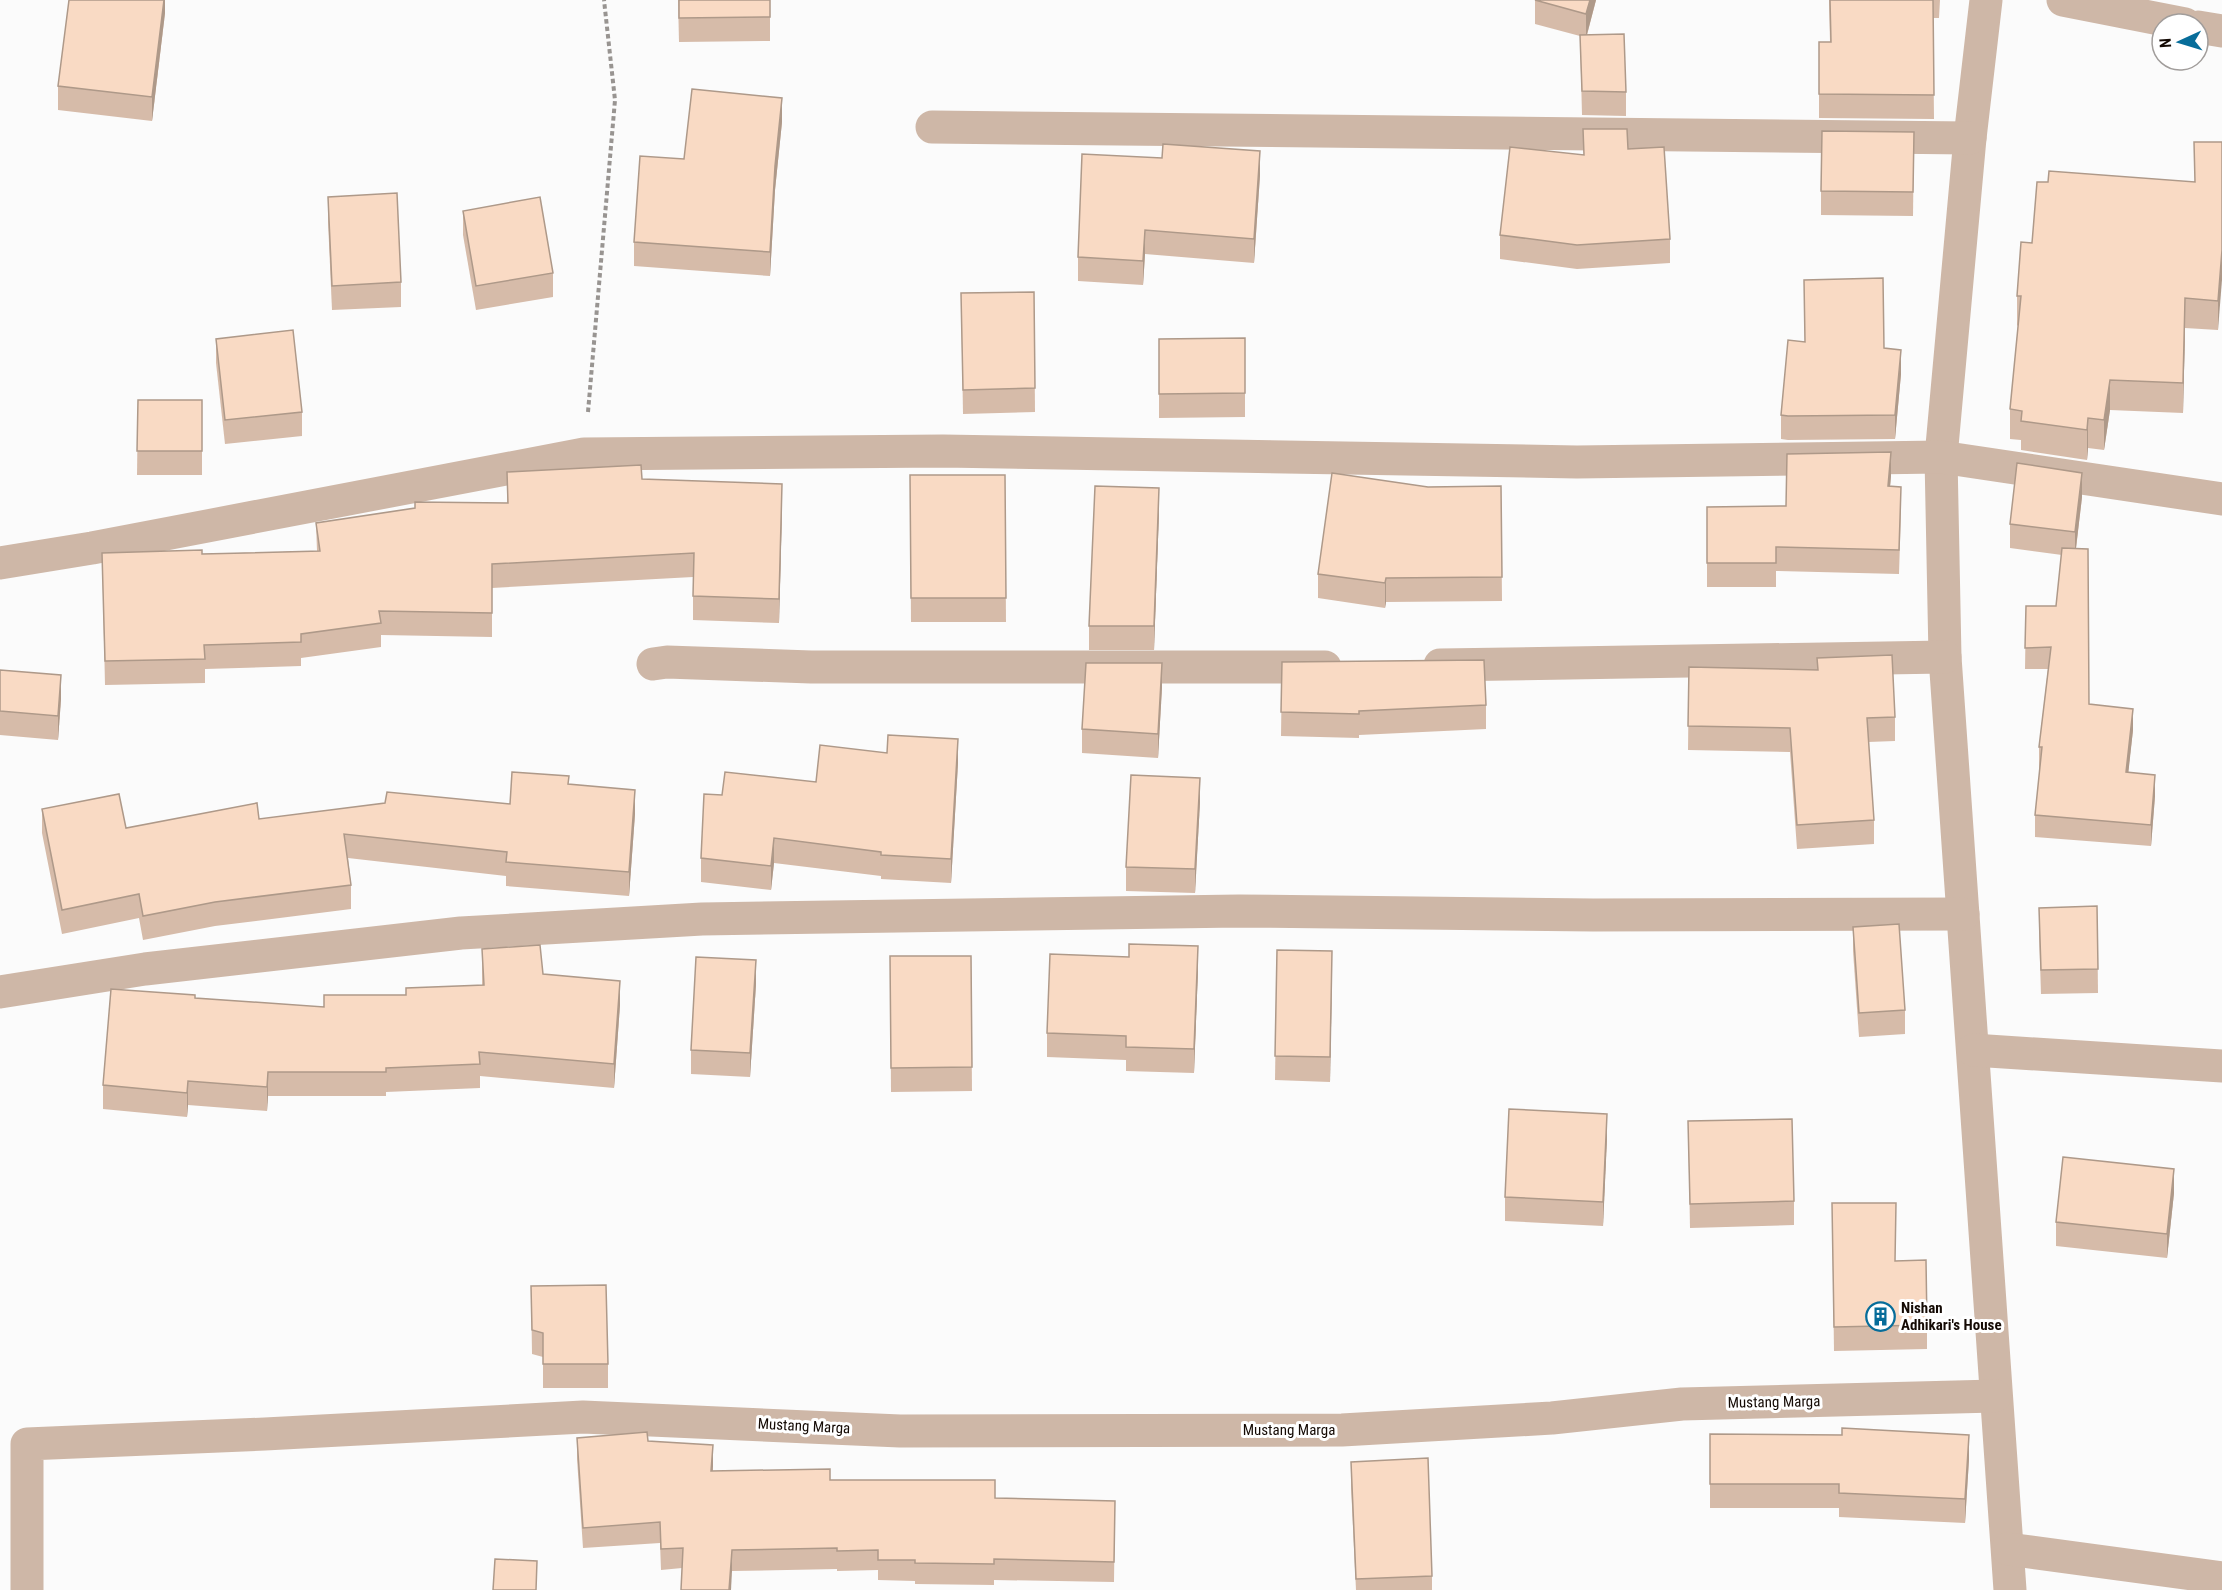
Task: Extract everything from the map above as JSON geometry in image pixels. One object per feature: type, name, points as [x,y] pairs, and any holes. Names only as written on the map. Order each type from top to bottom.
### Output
[{"type":"street","points":[[1986,0],[1970,138],[1941,457],[1945,657],[2010,1590]]},
{"type":"street","points":[[2063,0],[2150,17]]},
{"type":"street","points":[[932,127],[1970,138]]},
{"type":"street","points":[[0,563],[92,548],[584,454],[943,451],[1576,462],[1941,457],[2222,499]]},
{"type":"street","points":[[1406,666],[1945,657]]},
{"type":"street","points":[[653,664],[667,662],[811,667],[1027,668],[1358,667]]},
{"type":"street","points":[[0,992],[145,969],[461,933],[702,919],[1239,911],[1593,915],[1963,914]]},
{"type":"street","points":[[1973,1050],[2222,1066]]},
{"type":"street","name":"Mustang Marga","points":[[13,1446],[583,1417],[900,1431],[1342,1430],[1552,1418],[1682,1404],[1995,1396]]},
{"type":"street","points":[[13,1446],[27,1590]]},
{"type":"street","points":[[2008,1549],[2222,1578]]},
{"type":"path","points":[[584,454],[615,100],[604,0]]},
{"type":"building","points":[[69,0],[164,0],[152,97],[58,86]]},
{"type":"building","points":[[679,0],[770,0],[770,17],[679,18]]},
{"type":"building","points":[[1535,0],[1590,0],[1586,14]]},
{"type":"building","points":[[1830,0],[1933,0],[1934,95],[1819,94],[1819,42],[1831,42]]},
{"type":"building","points":[[1624,34],[1626,92],[1582,91],[1580,35]]},
{"type":"building","points":[[692,89],[782,98],[770,252],[634,242],[640,156],[684,159]]},
{"type":"building","points":[[1583,129],[1627,129],[1628,149],[1664,147],[1670,239],[1577,245],[1500,235],[1510,147],[1584,155]]},
{"type":"building","points":[[1822,131],[1914,132],[1913,192],[1821,191]]},
{"type":"building","points":[[2194,142],[2222,142],[2222,250],[2218,301],[2185,298],[2183,383],[2110,380],[2104,420],[2088,418],[2087,430],[2021,421],[2022,411],[2010,409],[2021,296],[2017,296],[2021,242],[2032,243],[2037,182],[2048,182],[2049,171],[2195,182]]},
{"type":"building","points":[[1163,144],[1260,151],[1254,239],[1145,230],[1143,261],[1078,257],[1082,154],[1162,158]]},
{"type":"building","points":[[397,193],[401,282],[332,286],[328,197]]},
{"type":"building","points":[[540,197],[553,273],[476,286],[463,211]]},
{"type":"building","points":[[1883,278],[1884,348],[1901,350],[1895,415],[1781,415],[1788,340],[1805,342],[1804,280]]},
{"type":"building","points":[[1034,292],[1035,388],[963,390],[961,293]]},
{"type":"building","points":[[293,330],[302,412],[225,420],[216,339]]},
{"type":"building","points":[[1245,338],[1245,393],[1159,394],[1159,339]]},
{"type":"building","points":[[138,400],[202,400],[202,451],[137,451]]},
{"type":"building","points":[[1891,452],[1888,486],[1901,487],[1899,550],[1776,547],[1776,563],[1707,563],[1707,507],[1786,506],[1787,454]]},
{"type":"building","points":[[2017,463],[2082,473],[2075,532],[2010,524]]},
{"type":"building","points":[[641,465],[642,479],[782,484],[779,599],[693,596],[694,553],[492,564],[492,613],[379,611],[381,623],[301,634],[301,642],[204,645],[205,659],[105,661],[102,553],[202,550],[202,554],[320,551],[316,523],[415,508],[415,502],[508,503],[507,472]]},
{"type":"building","points":[[1332,473],[1428,487],[1501,486],[1502,577],[1386,578],[1385,583],[1318,574]]},
{"type":"building","points":[[910,475],[1005,475],[1006,598],[911,598]]},
{"type":"building","points":[[1095,486],[1159,488],[1154,626],[1089,626]]},
{"type":"building","points":[[2062,548],[2088,549],[2089,704],[2133,709],[2126,772],[2155,775],[2151,825],[2035,815],[2042,747],[2039,747],[2051,647],[2025,648],[2026,606],[2056,606]]},
{"type":"building","points":[[1892,655],[1895,717],[1867,718],[1874,820],[1797,825],[1790,728],[1688,726],[1689,667],[1818,670],[1817,658]]},
{"type":"building","points":[[1484,660],[1486,705],[1359,711],[1359,714],[1281,712],[1282,662]]},
{"type":"building","points":[[1086,663],[1162,663],[1158,734],[1082,729]]},
{"type":"building","points":[[0,670],[61,675],[58,716],[0,711]]},
{"type":"building","points":[[888,735],[958,739],[951,859],[881,855],[881,852],[774,838],[771,866],[701,858],[704,794],[722,795],[725,772],[816,782],[820,745],[887,753]]},
{"type":"building","points":[[512,772],[569,776],[568,784],[635,790],[629,872],[506,862],[507,852],[344,834],[351,885],[215,902],[143,916],[139,894],[62,910],[42,809],[119,794],[126,828],[257,803],[259,819],[385,803],[387,792],[510,804]]},
{"type":"building","points":[[1131,775],[1200,778],[1195,869],[1126,867]]},
{"type":"building","points":[[2097,906],[2098,969],[2041,970],[2039,908]]},
{"type":"building","points":[[1899,924],[1905,1010],[1859,1013],[1853,927]]},
{"type":"building","points":[[1129,944],[1198,946],[1194,1049],[1126,1047],[1126,1036],[1047,1033],[1050,954],[1129,957]]},
{"type":"building","points":[[540,945],[543,974],[620,981],[614,1064],[479,1052],[480,1064],[386,1068],[386,1072],[268,1072],[267,1087],[188,1081],[187,1093],[103,1085],[111,989],[195,995],[195,998],[324,1007],[324,995],[406,995],[406,988],[484,985],[482,949]]},
{"type":"building","points":[[1277,950],[1332,951],[1330,1057],[1275,1056]]},
{"type":"building","points":[[890,956],[971,956],[972,1067],[891,1068]]},
{"type":"building","points":[[696,957],[756,960],[750,1053],[691,1050]]},
{"type":"building","points":[[1509,1109],[1607,1114],[1603,1202],[1505,1197]]},
{"type":"building","points":[[1792,1119],[1794,1201],[1690,1204],[1688,1121]]},
{"type":"building","points":[[2063,1157],[2174,1169],[2167,1234],[2056,1222]]},
{"type":"building","points":[[1832,1203],[1896,1203],[1895,1261],[1926,1260],[1927,1325],[1834,1327]]},
{"type":"building","points":[[606,1285],[608,1364],[543,1364],[543,1333],[532,1330],[531,1286]]},
{"type":"building","points":[[1842,1428],[1969,1435],[1965,1499],[1839,1493],[1839,1484],[1710,1484],[1710,1434],[1842,1435]]},
{"type":"building","points":[[647,1432],[648,1441],[713,1445],[711,1471],[830,1469],[830,1480],[995,1480],[995,1498],[1115,1501],[1114,1562],[994,1559],[994,1564],[915,1563],[915,1560],[878,1560],[878,1550],[837,1551],[837,1548],[732,1550],[729,1590],[681,1590],[683,1548],[661,1549],[660,1522],[583,1528],[577,1438]]},
{"type":"building","points":[[1428,1458],[1432,1576],[1356,1579],[1351,1462]]},
{"type":"building","points":[[495,1559],[537,1561],[536,1590],[493,1590]]},
{"type":"place","name":"Nishan Adhikari's House","points":[[1880,1317]]}]
